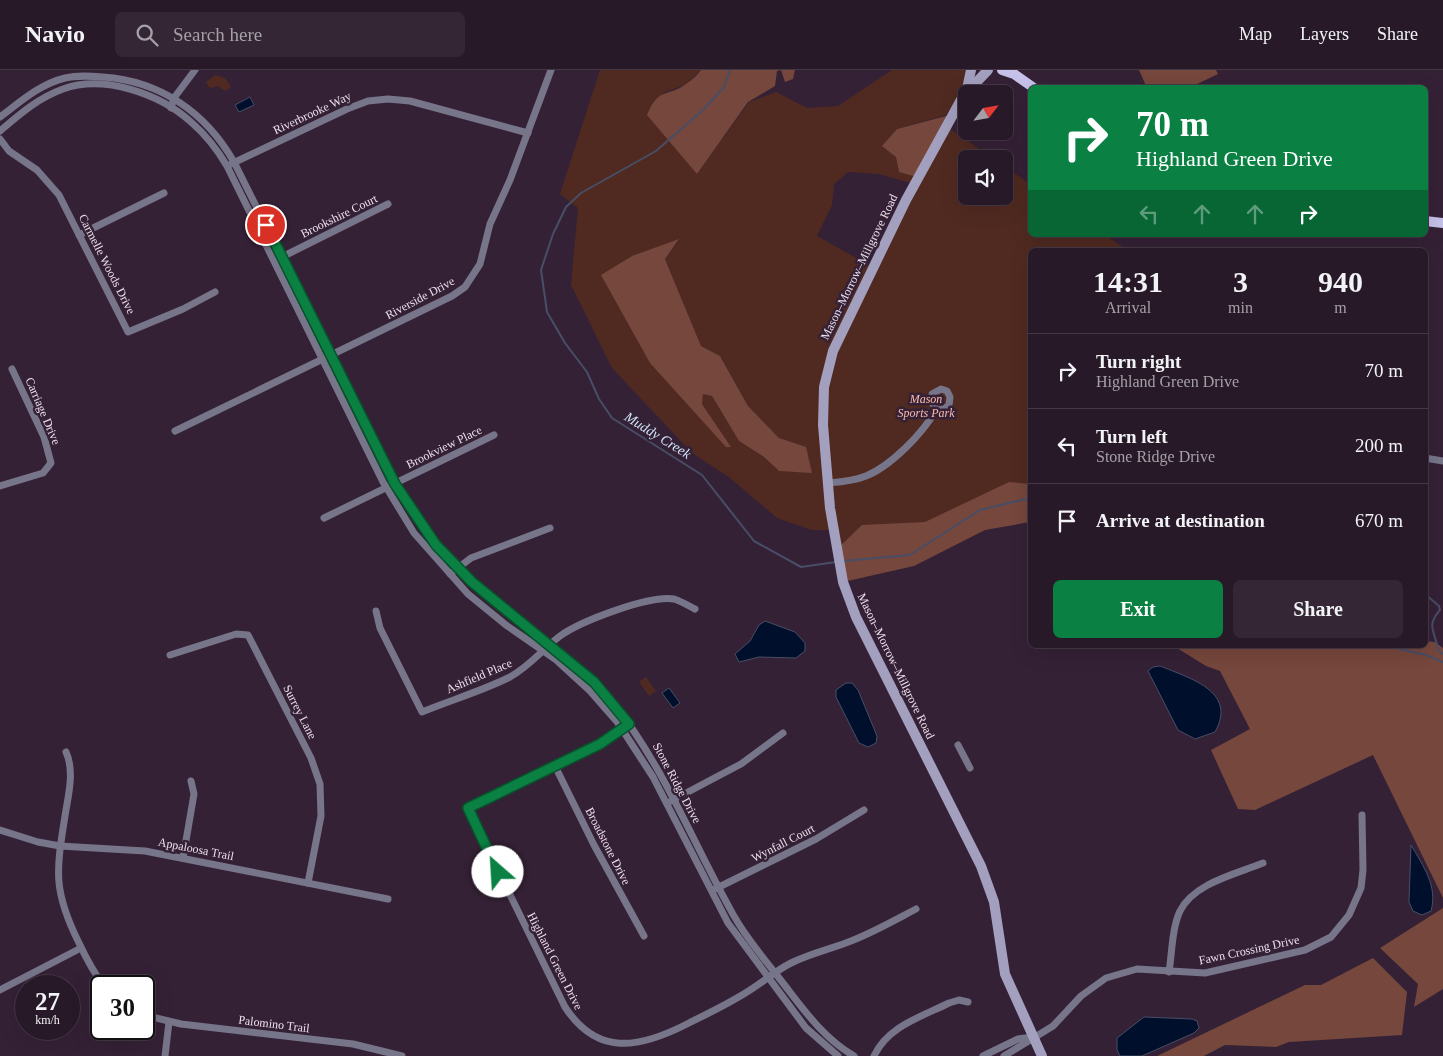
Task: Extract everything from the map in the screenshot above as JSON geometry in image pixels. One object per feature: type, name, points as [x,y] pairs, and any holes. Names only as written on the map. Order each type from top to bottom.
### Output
[{"type":"main road","points":[[1002,70],[1014,74],[1030,85]]},
{"type":"main road","points":[[1020,70],[1038,85]]},
{"type":"main road","points":[[1428,221],[1443,222]]},
{"type":"street","points":[[170,108],[174,98],[195,70]]},
{"type":"street","name":"Riverside Drive","points":[[175,431],[330,357],[452,296],[465,287],[480,264],[490,224],[510,180],[551,70]]},
{"type":"street","name":"Mason–Morrow–Millgrove Road","points":[[968,85],[971,70]]},
{"type":"street","name":"Mason–Morrow–Millgrove Road","points":[[974,85],[988,70]]},
{"type":"street","name":"Stone Ridge Drive","points":[[0,117],[44,86],[64,78],[97,77],[137,82],[157,88],[193,111],[213,130],[234,162],[395,484],[436,545],[457,567],[548,648],[590,691],[623,730],[666,803],[710,892],[728,923],[806,1028],[838,1056]]},
{"type":"street","name":"Stone Ridge Drive","points":[[0,131],[47,95],[97,77],[170,108],[190,120],[204,134],[226,166],[386,488],[414,533],[468,594],[506,625],[548,648],[594,682],[629,724],[654,761],[736,920],[812,1022],[838,1045],[854,1056]]},
{"type":"street","name":"Riverbrooke Way","points":[[226,166],[368,101],[388,99],[410,101],[528,133]]},
{"type":"street","name":"Mason–Morrow–Millgrove Road","points":[[958,105],[911,189],[832,351],[827,369],[823,401],[828,483],[842,582],[856,617],[981,866],[994,902],[1005,974],[1042,1056]]},
{"type":"street","name":"Carmelle Woods Drive","points":[[0,139],[9,151],[37,170],[59,195],[128,332],[183,309],[215,292]]},
{"type":"street","points":[[79,234],[164,192]]},
{"type":"street","name":"Brookshire Court","points":[[274,262],[388,204]]},
{"type":"street","name":"Carriage Drive","points":[[0,486],[43,473],[51,463],[44,437],[12,369]]},
{"type":"street","points":[[828,483],[860,478],[881,467],[924,429],[936,410]]},
{"type":"street","name":"Brookview Place","points":[[324,518],[494,435]]},
{"type":"street","points":[[1428,458],[1443,461]]},
{"type":"street","points":[[450,574],[457,567],[488,551],[550,528]]},
{"type":"street","name":"Ashfield Place","points":[[376,611],[380,628],[422,712],[510,677],[573,628],[648,601],[676,600],[695,609]]},
{"type":"street","name":"Surrey Lane","points":[[170,655],[236,634],[248,635],[311,758],[320,784],[321,816],[308,883]]},
{"type":"street","name":"Highland Green Drive","points":[[629,724],[623,730],[600,744],[468,808],[565,1007],[582,1032],[589,1038],[609,1047],[642,1045],[727,1003],[775,973],[818,950],[849,942],[916,909]]},
{"type":"street","points":[[666,803],[727,772],[783,733]]},
{"type":"street","points":[[958,745],[970,768]]},
{"type":"street","points":[[66,752],[70,779],[60,846],[58,872],[60,899],[81,948],[97,975]]},
{"type":"street","name":"Broadstone Drive","points":[[555,766],[598,854],[644,936]]},
{"type":"street","points":[[183,858],[194,794],[191,781]]},
{"type":"street","name":"Wynfall Court","points":[[710,892],[816,840],[864,810]]},
{"type":"street","name":"Fawn Crossing Drive","points":[[1032,1037],[1059,1022],[1081,996],[1106,978],[1137,969],[1205,973],[1305,950],[1331,937],[1349,914],[1361,888],[1363,870],[1362,815]]},
{"type":"street","name":"Appaloosa Trail","points":[[0,830],[38,842],[60,846],[136,850],[388,899]]},
{"type":"street","points":[[1170,972],[1176,926],[1180,911],[1188,900],[1208,885],[1263,863]]},
{"type":"street","points":[[0,990],[81,948]]},
{"type":"street","points":[[874,1056],[881,1043],[894,1030],[950,1003],[958,1000],[968,1002]]},
{"type":"street","name":"Palomino Trail","points":[[155,1018],[170,1022],[353,1044],[402,1056]]},
{"type":"street","points":[[165,1056],[170,1022]]},
{"type":"street","points":[[983,1056],[1018,1039],[1032,1037]]},
{"type":"street","points":[[1004,1056],[1021,1047],[1032,1037]]},
{"type":"green space","name":"Mason Sports Park","points":[[600,70],[701,70],[685,85],[663,93],[697,174],[749,102],[776,92],[807,108],[838,106],[892,70],[969,70],[965,85],[958,85],[958,98],[946,115],[897,129],[883,145],[896,157],[899,172],[946,126],[958,134],[958,140],[966,140],[981,150],[958,150],[958,205],[1013,205],[1013,172],[1028,183],[1028,237],[1108,237],[1124,248],[1028,248],[1028,499],[838,562],[833,530],[812,530],[777,518],[729,477],[692,453],[612,368],[571,285],[578,208],[560,194]],"holes":[[[848,172],[879,174],[914,184],[872,267],[817,236],[832,205],[834,184]],[[679,240],[665,259],[701,346],[720,356],[748,406],[779,438],[806,448],[779,471],[764,457],[739,441],[712,396],[703,394],[702,404],[731,447],[601,275]]]},
{"type":"green space","points":[[215,75],[225,78],[231,87],[225,91],[218,86],[210,88],[206,82]]},
{"type":"green space","points":[[646,677],[656,691],[649,696],[639,682]]},
{"type":"shaded area","points":[[701,70],[781,70],[777,71],[775,86],[748,102],[697,174],[647,115],[655,100],[686,84]]},
{"type":"shaded area","points":[[781,70],[795,70],[793,79],[785,82]]},
{"type":"shaded area","points":[[1139,70],[1216,70],[1218,74],[1195,85],[1146,85]]},
{"type":"shaded area","points":[[946,116],[946,126],[917,177],[899,172],[896,157],[882,146],[897,129]]},
{"type":"shaded area","points":[[679,239],[665,259],[701,346],[720,356],[748,406],[779,438],[806,447],[812,473],[779,471],[764,457],[739,441],[712,396],[703,394],[702,404],[731,447],[726,447],[650,363],[601,275],[632,256]]},
{"type":"shaded area","points":[[1009,482],[1028,484],[1028,522],[985,530],[914,566],[843,582],[836,550],[862,525],[925,522]]},
{"type":"shaded area","points":[[1428,641],[1435,642],[1443,648],[1443,898],[1373,755],[1255,810],[1238,809],[1211,750],[1250,729],[1220,671],[1206,666],[1177,648],[1428,648]]},
{"type":"shaded area","points":[[1443,908],[1443,989],[1414,1007],[1418,984],[1380,948]]},
{"type":"shaded area","points":[[1373,958],[1407,992],[1402,1035],[1289,1042],[1276,1047],[1225,1045],[1204,1056],[1157,1056],[1305,985],[1321,985]]},
{"type":"water","points":[[250,97],[254,105],[239,112],[235,105]]},
{"type":"water","points":[[765,621],[795,632],[805,643],[805,651],[796,658],[759,657],[739,662],[735,654],[750,641],[759,625]]},
{"type":"water","points":[[1160,666],[1196,681],[1215,696],[1220,706],[1220,718],[1215,732],[1195,739],[1178,730],[1148,671],[1153,667]]},
{"type":"water","points":[[846,683],[852,683],[858,690],[877,736],[876,743],[868,747],[859,743],[836,697],[836,690]]},
{"type":"water","points":[[669,688],[680,703],[673,708],[662,693]]},
{"type":"water","points":[[1411,845],[1428,876],[1433,893],[1431,911],[1422,915],[1413,911],[1409,902]]},
{"type":"water","points":[[1144,1017],[1192,1019],[1197,1021],[1199,1028],[1194,1033],[1142,1056],[1120,1056],[1117,1050],[1117,1038]]},
{"type":"waterway","name":"Muddy Creek","points":[[730,70],[724,87],[703,110],[656,151],[581,193],[566,207],[553,234],[541,270],[547,312],[565,343],[587,372],[599,399],[612,418],[702,475],[754,541],[801,567],[836,562]]},
{"type":"waterway","name":"Muddy Creek","points":[[844,561],[910,555],[980,510],[1028,498]]},
{"type":"waterway","points":[[1428,597],[1439,606],[1440,610],[1432,625],[1438,650],[1443,654]]},
{"type":"waterway","name":"Muddy Creek","points":[[1395,648],[1426,655],[1443,662]]},
{"type":"route","points":[[266,225],[347,391],[395,484],[436,545],[472,582],[594,682],[629,724],[600,744],[468,808],[498,872]]}]
